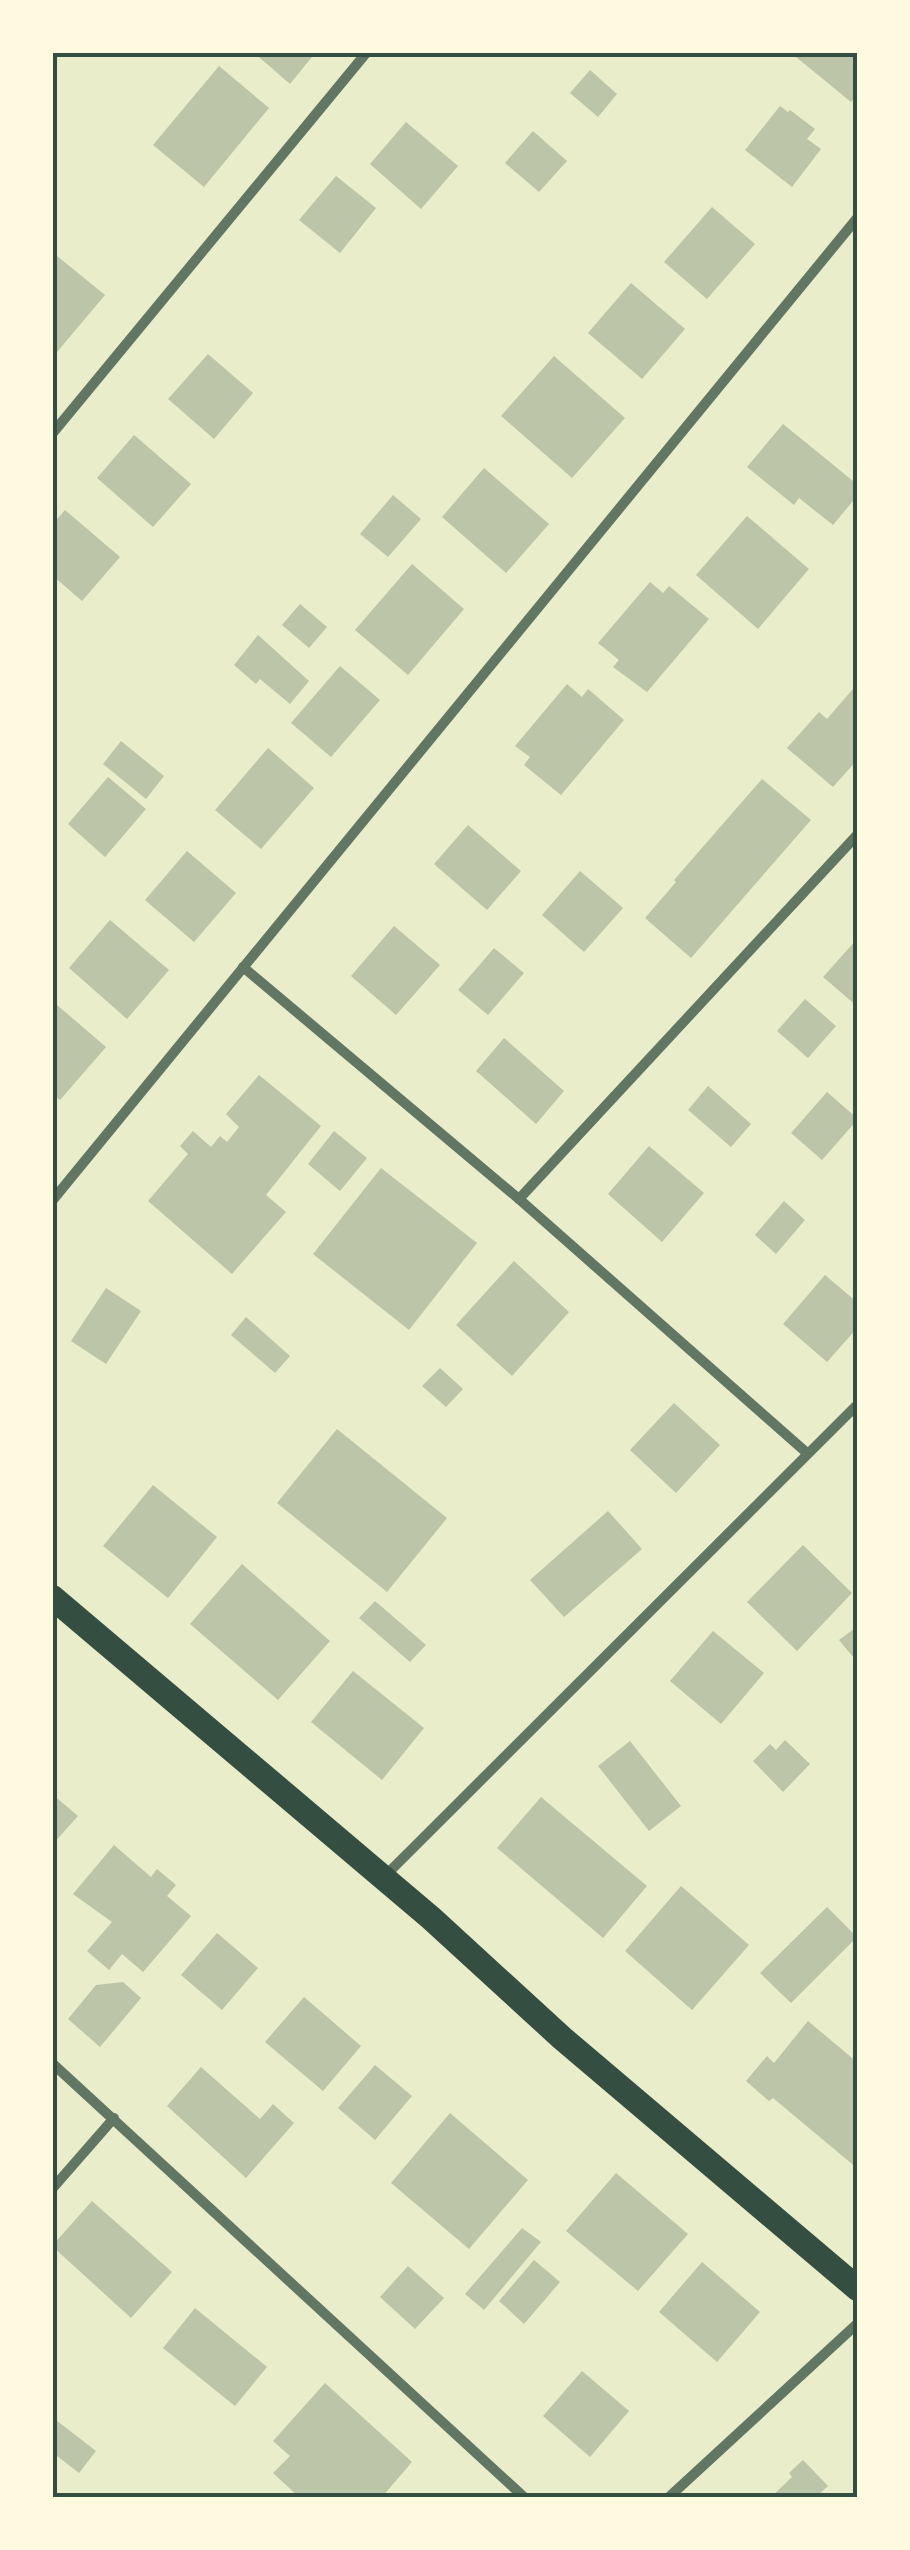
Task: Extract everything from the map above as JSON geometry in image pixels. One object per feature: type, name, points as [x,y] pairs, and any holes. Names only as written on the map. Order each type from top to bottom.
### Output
[{"type":"main road","points":[[52,1597],[858,2288]]},
{"type":"street","points":[[52,434],[366,52]]},
{"type":"street","points":[[52,1200],[858,217]]},
{"type":"street","points":[[519,1199],[858,834]]},
{"type":"street","points":[[243,967],[519,1199],[807,1452]]},
{"type":"street","points":[[52,1178],[63,1187]]},
{"type":"street","points":[[382,1878],[858,1404]]},
{"type":"street","points":[[52,2063],[525,2498]]},
{"type":"street","points":[[52,2190],[114,2118]]},
{"type":"street","points":[[668,2498],[858,2323]]},
{"type":"building","points":[[253,52],[316,52],[290,84]]},
{"type":"building","points":[[800,52],[858,52],[858,94],[851,102],[796,57]]},
{"type":"building","points":[[219,66],[269,108],[204,187],[153,145]]},
{"type":"building","points":[[590,70],[617,94],[598,117],[570,93]]},
{"type":"building","points":[[780,106],[815,129],[807,139],[821,149],[792,187],[745,150]]},
{"type":"building","points":[[406,122],[458,166],[421,209],[370,164]]},
{"type":"building","points":[[533,131],[567,161],[539,192],[505,163]]},
{"type":"building","points":[[336,176],[376,208],[340,253],[299,220]]},
{"type":"building","points":[[712,207],[755,244],[707,299],[664,262]]},
{"type":"building","points":[[57,256],[105,295],[52,358],[52,262]]},
{"type":"building","points":[[631,283],[685,329],[642,379],[588,333]]},
{"type":"building","points":[[208,354],[253,393],[214,439],[168,399]]},
{"type":"building","points":[[554,356],[625,418],[572,478],[501,416]]},
{"type":"building","points":[[783,424],[858,485],[858,495],[833,525],[799,498],[794,505],[747,467]]},
{"type":"building","points":[[134,435],[191,484],[153,527],[97,478]]},
{"type":"building","points":[[484,468],[549,524],[506,573],[442,517]]},
{"type":"building","points":[[393,495],[421,519],[388,557],[360,534]]},
{"type":"building","points":[[65,510],[120,557],[82,601],[52,575],[52,525]]},
{"type":"building","points":[[747,516],[809,569],[758,629],[696,575]]},
{"type":"building","points":[[412,564],[464,609],[408,675],[355,630]]},
{"type":"building","points":[[650,582],[663,593],[669,586],[709,619],[647,692],[613,667],[619,660],[598,643]]},
{"type":"building","points":[[300,604],[327,627],[309,648],[282,625]]},
{"type":"building","points":[[258,635],[309,681],[290,704],[260,679],[256,684],[234,665]]},
{"type":"building","points":[[340,666],[380,700],[331,757],[291,723]]},
{"type":"building","points":[[858,683],[858,759],[833,787],[787,748],[819,712],[827,719]]},
{"type":"building","points":[[567,684],[582,697],[588,689],[624,720],[561,795],[524,765],[530,757],[515,746]]},
{"type":"building","points":[[121,741],[164,776],[146,799],[103,764]]},
{"type":"building","points":[[268,748],[314,788],[261,849],[215,810]]},
{"type":"building","points":[[108,777],[146,809],[105,857],[68,824]]},
{"type":"building","points":[[762,779],[811,820],[691,958],[645,918]]},
{"type":"building","points":[[468,825],[521,871],[487,910],[434,864]]},
{"type":"building","points":[[187,851],[236,893],[194,942],[145,900]]},
{"type":"building","points":[[580,871],[623,908],[584,952],[542,915]]},
{"type":"building","points":[[110,920],[169,970],[127,1019],[69,968]]},
{"type":"building","points":[[394,926],[440,965],[396,1015],[351,976]]},
{"type":"building","points":[[858,938],[858,1007],[823,977]]},
{"type":"building","points":[[494,948],[524,973],[488,1015],[458,990]]},
{"type":"building","points":[[805,999],[836,1026],[808,1058],[777,1031]]},
{"type":"building","points":[[57,1005],[106,1047],[60,1100],[52,1094],[52,1011]]},
{"type":"building","points":[[504,1038],[564,1091],[536,1124],[476,1071]]},
{"type":"building","points":[[259,1075],[321,1126],[266,1195],[286,1212],[232,1274],[148,1201],[188,1154],[180,1146],[193,1131],[211,1147],[220,1136],[227,1142],[239,1127],[226,1114]]},
{"type":"building","points":[[708,1086],[751,1124],[731,1147],[688,1110]]},
{"type":"building","points":[[827,1092],[858,1119],[822,1160],[791,1133]]},
{"type":"building","points":[[334,1131],[367,1158],[340,1191],[308,1164]]},
{"type":"building","points":[[649,1146],[704,1193],[662,1242],[608,1194]]},
{"type":"building","points":[[381,1168],[477,1243],[409,1330],[313,1254]]},
{"type":"building","points":[[784,1201],[805,1220],[776,1254],[755,1235]]},
{"type":"building","points":[[514,1261],[569,1312],[512,1376],[456,1325]]},
{"type":"building","points":[[825,1275],[858,1303],[858,1327],[827,1362],[783,1324]]},
{"type":"building","points":[[106,1288],[141,1311],[106,1364],[71,1341]]},
{"type":"building","points":[[246,1317],[290,1356],[275,1373],[231,1335]]},
{"type":"building","points":[[440,1368],[463,1389],[446,1407],[422,1386]]},
{"type":"building","points":[[674,1403],[720,1445],[676,1493],[630,1450]]},
{"type":"building","points":[[337,1429],[447,1518],[387,1592],[277,1503]]},
{"type":"building","points":[[153,1485],[217,1537],[168,1598],[103,1546]]},
{"type":"building","points":[[608,1511],[642,1549],[564,1617],[530,1580]]},
{"type":"building","points":[[803,1545],[852,1593],[797,1651],[747,1602]]},
{"type":"building","points":[[242,1564],[330,1641],[278,1700],[190,1624]]},
{"type":"building","points":[[375,1601],[426,1645],[410,1662],[359,1618]]},
{"type":"building","points":[[858,1626],[858,1655],[854,1658],[839,1640]]},
{"type":"building","points":[[713,1631],[764,1673],[721,1724],[670,1681]]},
{"type":"building","points":[[353,1671],[424,1728],[382,1780],[311,1722]]},
{"type":"building","points":[[785,1740],[810,1764],[783,1792],[753,1761],[770,1744],[776,1750]]},
{"type":"building","points":[[630,1741],[681,1806],[649,1831],[598,1766]]},
{"type":"building","points":[[52,1794],[78,1816],[52,1845]]},
{"type":"building","points":[[541,1797],[647,1886],[603,1938],[497,1848]]},
{"type":"building","points":[[114,1845],[151,1877],[157,1869],[176,1885],[167,1896],[191,1916],[143,1972],[122,1954],[109,1970],[87,1951],[112,1922],[73,1894]]},
{"type":"building","points":[[681,1886],[749,1945],[692,2010],[625,1951]]},
{"type":"building","points":[[827,1907],[857,1937],[791,2003],[760,1973]]},
{"type":"building","points":[[217,1933],[258,1968],[222,2010],[181,1975]]},
{"type":"building","points":[[123,1982],[141,1998],[100,2047],[68,2019],[96,1985]]},
{"type":"building","points":[[304,1997],[361,2046],[323,2091],[265,2042]]},
{"type":"building","points":[[808,2021],[858,2063],[858,2169],[773,2098],[769,2101],[746,2081],[767,2056],[774,2063]]},
{"type":"building","points":[[375,2065],[412,2096],[375,2140],[338,2108]]},
{"type":"building","points":[[201,2067],[260,2119],[273,2104],[294,2123],[246,2178],[167,2106]]},
{"type":"building","points":[[450,2113],[528,2180],[469,2249],[391,2183]]},
{"type":"building","points":[[616,2173],[688,2234],[638,2291],[566,2231]]},
{"type":"building","points":[[92,2201],[172,2272],[131,2318],[52,2246]]},
{"type":"building","points":[[522,2228],[541,2242],[484,2310],[465,2294]]},
{"type":"building","points":[[534,2260],[560,2282],[524,2324],[499,2301]]},
{"type":"building","points":[[702,2262],[760,2312],[717,2362],[659,2312]]},
{"type":"building","points":[[408,2266],[444,2298],[415,2329],[380,2297]]},
{"type":"building","points":[[195,2308],[267,2367],[235,2406],[163,2348]]},
{"type":"building","points":[[582,2371],[629,2411],[590,2457],[543,2416]]},
{"type":"building","points":[[325,2383],[412,2462],[381,2498],[300,2498],[273,2473],[290,2456],[273,2441]]},
{"type":"building","points":[[52,2417],[96,2451],[79,2473],[52,2452]]},
{"type":"building","points":[[803,2460],[828,2486],[815,2498],[770,2498],[792,2477],[789,2473]]}]
